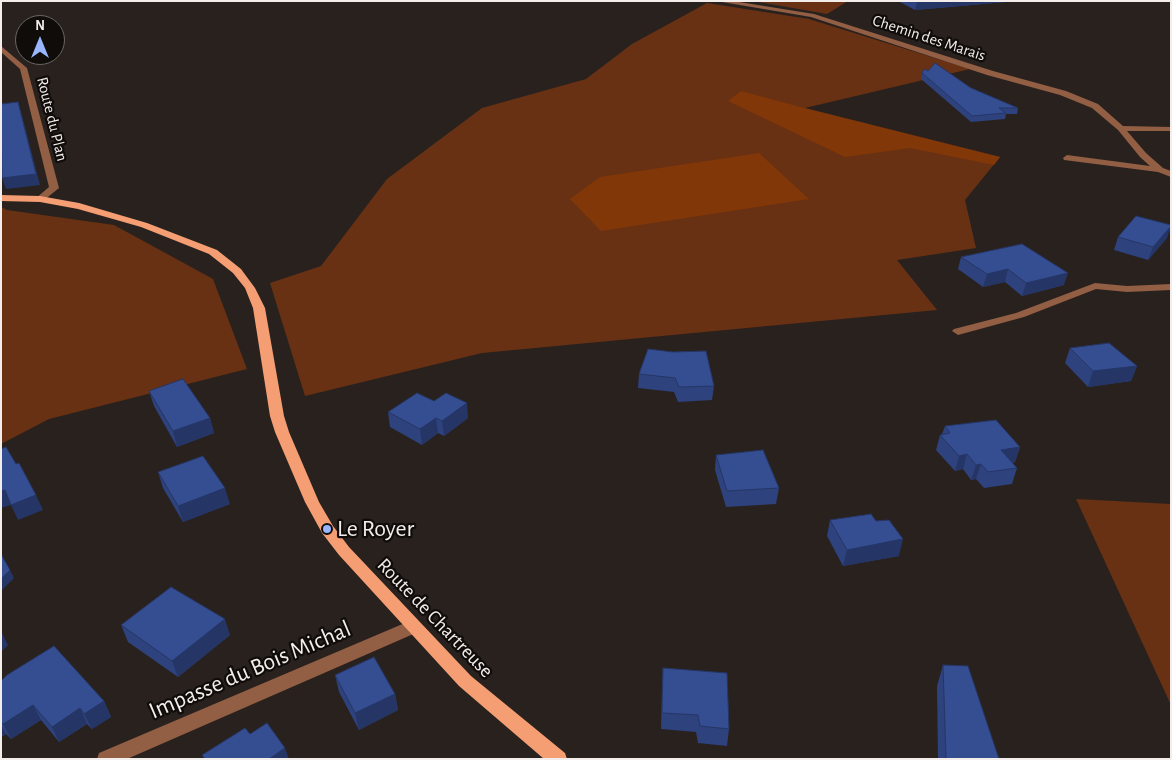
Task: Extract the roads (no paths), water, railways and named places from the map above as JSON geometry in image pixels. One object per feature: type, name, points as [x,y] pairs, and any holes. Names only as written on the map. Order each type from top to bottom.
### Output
[{"type":"main road","name":"Route de Chartreuse","points":[[1,198],[40,199],[79,206],[144,225],[213,252],[237,271],[250,288],[259,308],[277,416],[295,464],[312,502],[327,529],[412,627],[464,681],[558,759]]},
{"type":"street","name":"Chemin des Marais","points":[[719,1],[812,15],[990,73],[1063,93],[1095,106],[1121,128],[1143,155],[1160,170]]},
{"type":"street","name":"Route du Plan","points":[[1,48],[23,68],[54,188],[40,199]]},
{"type":"street","points":[[1121,128],[1171,129]]},
{"type":"street","points":[[1067,158],[1160,170],[1171,174]]},
{"type":"street","points":[[958,331],[1020,315],[1095,286],[1127,289],[1171,287]]},
{"type":"street","name":"Impasse du Bois Michal","points":[[106,759],[412,627]]},
{"type":"place","name":"Le Royer","points":[[327,529]]}]
